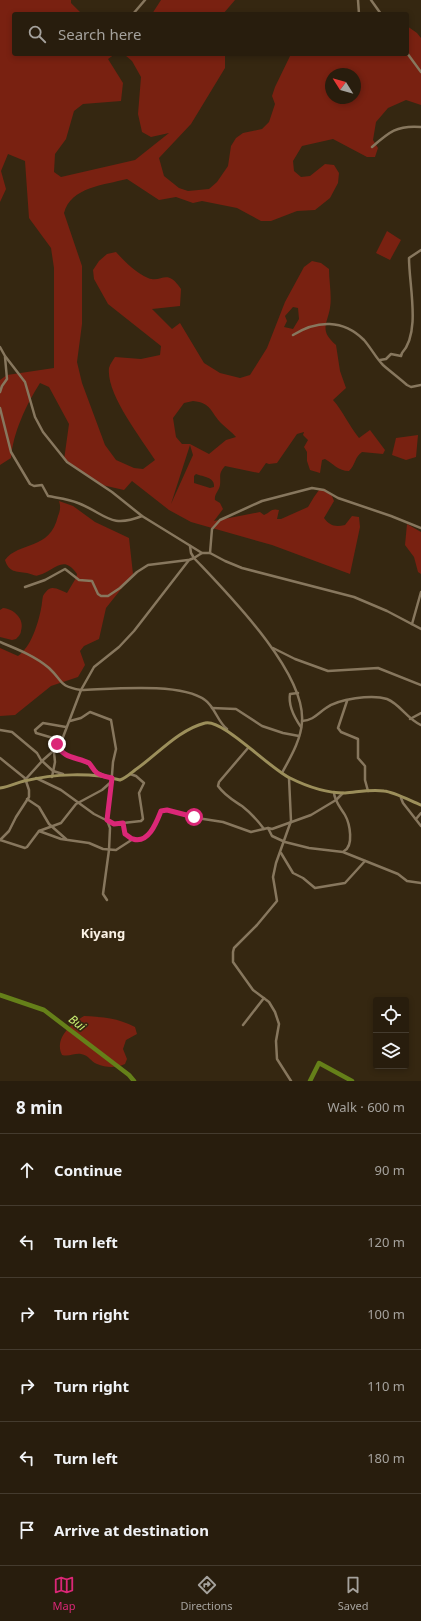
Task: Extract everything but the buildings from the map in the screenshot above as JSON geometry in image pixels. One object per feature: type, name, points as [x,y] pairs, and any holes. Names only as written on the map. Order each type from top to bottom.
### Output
[{"type":"main road","points":[[0,788],[25,780],[69,775],[87,774],[111,777],[120,780],[130,774],[173,740],[196,726],[208,722],[217,724],[227,730],[248,748],[289,778],[334,792],[386,791],[421,805]]},
{"type":"street","points":[[135,12],[145,0]]},
{"type":"street","points":[[358,0],[359,12]]},
{"type":"street","points":[[371,0],[380,12]]},
{"type":"street","points":[[409,56],[421,72]]},
{"type":"street","points":[[372,146],[386,134],[398,128],[409,126],[421,127]]},
{"type":"street","points":[[379,360],[386,359],[391,354],[401,356],[410,342],[415,319],[409,258],[421,250]]},
{"type":"street","points":[[293,335],[307,327],[320,323],[337,326],[357,334],[365,341],[379,360],[407,385],[411,387],[421,385]]},
{"type":"street","points":[[0,347],[25,382],[35,417],[40,427],[66,462],[112,492],[142,516],[202,553],[210,553],[225,562],[242,568],[354,597],[412,624],[421,630]]},
{"type":"street","points":[[0,392],[7,379],[5,356]]},
{"type":"street","points":[[0,408],[11,452],[30,484],[34,486],[42,486],[48,496],[80,504],[114,520],[129,521],[142,516]]},
{"type":"street","points":[[210,553],[212,529],[220,520],[262,502],[312,488],[324,490],[338,498],[421,528]]},
{"type":"street","points":[[190,546],[191,553],[194,558],[257,627],[272,648],[298,693],[302,721],[301,727],[293,752],[282,773]]},
{"type":"street","points":[[25,586],[45,580],[65,569],[79,580],[92,581],[98,594],[101,596],[108,596],[120,588],[137,572],[148,565],[189,560],[202,553]]},
{"type":"street","points":[[25,780],[43,760],[58,747],[81,690],[94,667],[119,647],[134,631],[189,560]]},
{"type":"street","points":[[412,624],[421,592]]},
{"type":"street","points":[[0,642],[35,658],[49,668],[63,685],[81,690],[147,688],[189,693],[201,697],[208,702],[222,725],[227,730]]},
{"type":"street","points":[[272,648],[295,659],[328,670],[378,668],[421,685]]},
{"type":"street","points":[[298,693],[289,695],[290,704],[295,718],[301,727]]},
{"type":"street","points":[[302,721],[314,718],[329,706],[347,700],[366,697],[387,699],[400,708],[410,719],[421,725]]},
{"type":"street","points":[[347,700],[338,728],[341,732],[358,739],[358,758],[365,766],[365,780],[368,791]]},
{"type":"street","points":[[212,708],[236,709],[262,726],[298,736]]},
{"type":"street","points":[[69,721],[80,718],[90,712],[111,720],[116,749],[112,762],[107,820],[110,828],[108,843],[109,850],[102,894],[107,900]]},
{"type":"street","points":[[410,719],[421,713]]},
{"type":"street","points":[[66,727],[42,723],[35,730],[36,733],[53,738],[58,747],[70,757],[89,764],[97,773],[111,777]]},
{"type":"street","points":[[0,730],[12,732],[37,753],[53,771],[69,775]]},
{"type":"street","points":[[248,748],[219,782],[218,786],[230,799],[242,806],[251,814],[272,836],[285,842],[309,848],[343,852],[398,874],[407,881],[421,883]]},
{"type":"street","points":[[52,777],[55,762],[54,752]]},
{"type":"street","points":[[0,758],[25,780],[29,794],[9,831],[0,840],[25,848],[39,831],[61,823],[78,803],[102,790],[110,782],[111,777]]},
{"type":"street","points":[[36,778],[61,790],[94,814],[114,824],[141,821],[143,819],[139,793],[144,783],[136,776],[130,774]]},
{"type":"street","points":[[45,778],[45,783]]},
{"type":"street","points":[[289,778],[291,821],[273,877],[278,898],[276,904],[234,948],[232,952],[234,965],[253,990],[269,1002],[275,1012],[279,1024],[276,1041],[277,1059],[291,1081]]},
{"type":"street","points":[[334,792],[336,800],[346,816],[349,828],[349,843],[347,849],[343,852]]},
{"type":"street","points":[[123,823],[125,834],[133,839],[141,839],[147,835],[157,822],[161,811],[167,810],[197,818],[223,822],[252,832],[266,828],[272,829],[311,815],[336,800],[344,793]]},
{"type":"street","points":[[401,798],[421,826]]},
{"type":"street","points":[[27,799],[40,808],[51,826],[66,839]]},
{"type":"street","points":[[416,819],[421,813]]},
{"type":"street","points":[[39,831],[53,836],[89,843],[109,850],[116,850],[133,839]]},
{"type":"street","points":[[281,853],[293,873],[303,878],[315,888],[345,883],[365,861]]},
{"type":"street","points":[[243,1025],[264,998]]},
{"type":"shaded area","points":[[0,0],[71,0],[71,3],[80,12],[12,12],[12,56],[112,56],[108,59],[123,83],[121,101],[83,104],[74,111],[66,139],[55,154],[54,172],[61,177],[135,160],[169,133],[151,137],[142,132],[138,114],[141,77],[132,61],[126,56],[225,56],[225,68],[191,124],[159,158],[164,176],[179,188],[188,191],[209,189],[217,182],[228,166],[231,146],[236,138],[243,133],[262,129],[269,122],[275,104],[272,96],[290,56],[409,56],[409,27],[417,33],[421,38],[421,105],[406,100],[388,108],[376,122],[373,140],[378,148],[375,157],[367,157],[333,139],[302,146],[293,161],[294,171],[301,177],[310,176],[325,164],[334,165],[339,173],[338,183],[330,198],[315,210],[297,211],[271,221],[261,221],[237,208],[202,201],[193,203],[176,197],[159,200],[127,179],[90,188],[81,192],[68,204],[64,213],[82,266],[82,324],[77,362],[82,383],[105,445],[116,460],[134,468],[143,469],[155,460],[119,403],[113,390],[109,368],[115,357],[141,359],[160,355],[161,346],[108,304],[94,279],[93,270],[99,261],[107,254],[116,252],[131,267],[148,278],[157,279],[168,277],[176,282],[181,289],[180,306],[152,309],[172,329],[180,323],[204,363],[220,373],[240,378],[250,375],[267,348],[285,302],[304,267],[312,261],[321,263],[329,269],[331,303],[326,323],[326,331],[327,335],[336,345],[340,371],[346,388],[333,400],[359,438],[370,430],[385,450],[383,454],[362,452],[349,471],[339,469],[325,459],[322,460],[320,473],[310,470],[307,461],[307,452],[304,447],[308,440],[303,435],[304,432],[297,434],[277,463],[266,463],[259,473],[225,466],[221,473],[220,485],[215,498],[223,509],[214,521],[260,512],[264,515],[274,510],[279,510],[277,519],[281,519],[308,507],[319,490],[325,489],[332,496],[334,501],[324,518],[328,523],[336,526],[345,525],[352,516],[359,517],[360,527],[350,574],[272,545],[191,522],[169,510],[132,481],[124,490],[102,485],[64,460],[69,424],[49,387],[40,383],[30,400],[17,429],[11,458],[0,465],[0,380],[7,375],[54,368],[54,268],[51,248],[29,218],[25,161],[8,154],[1,171],[6,189],[0,202]],"holes":[[[293,307],[298,308],[299,319],[293,329],[284,327],[287,321],[285,316]],[[193,401],[207,406],[218,420],[236,437],[226,440],[209,454],[190,444],[182,444],[176,437],[173,418],[184,403]],[[190,445],[193,455],[171,504]],[[196,474],[211,479],[214,487],[210,488],[194,483],[194,476]]]},
{"type":"shaded area","points":[[161,0],[235,0],[225,12],[153,12]]},
{"type":"shaded area","points":[[387,231],[401,240],[390,260],[376,253]]},
{"type":"shaded area","points":[[418,435],[416,457],[406,460],[392,455],[396,438]]},
{"type":"shaded area","points":[[59,501],[73,506],[95,522],[129,538],[133,574],[106,608],[99,639],[84,646],[80,651],[85,665],[78,677],[51,686],[15,715],[0,716],[0,648],[18,656],[23,652],[36,628],[45,593],[49,589],[53,588],[67,593],[76,578],[77,574],[67,565],[63,564],[36,576],[13,571],[5,560],[11,554],[34,544],[48,535],[54,527],[59,512]]},
{"type":"shaded area","points":[[407,524],[421,532],[421,574],[418,572],[414,557],[405,545]]},
{"type":"shaded area","points":[[3,608],[11,610],[18,615],[20,619],[22,627],[21,632],[16,639],[12,640],[0,637],[0,610]]},
{"type":"shaded area","points":[[84,1016],[110,1018],[135,1027],[137,1034],[126,1040],[123,1049],[127,1059],[125,1064],[115,1067],[108,1067],[95,1063],[84,1055],[62,1055],[60,1043],[62,1037],[69,1027]]},
{"type":"waterway","name":"Bui","points":[[0,995],[44,1010],[129,1075],[134,1081]]},
{"type":"waterway","name":"Bui","points":[[310,1081],[319,1063],[352,1081]]},
{"type":"district","name":"Kiyang","points":[[103,933]]},
{"type":"route","points":[[57,744],[66,755],[90,764],[97,773],[112,778],[107,820],[114,824],[123,823],[125,834],[133,839],[141,839],[147,835],[157,822],[161,811],[167,810],[194,817]]}]
